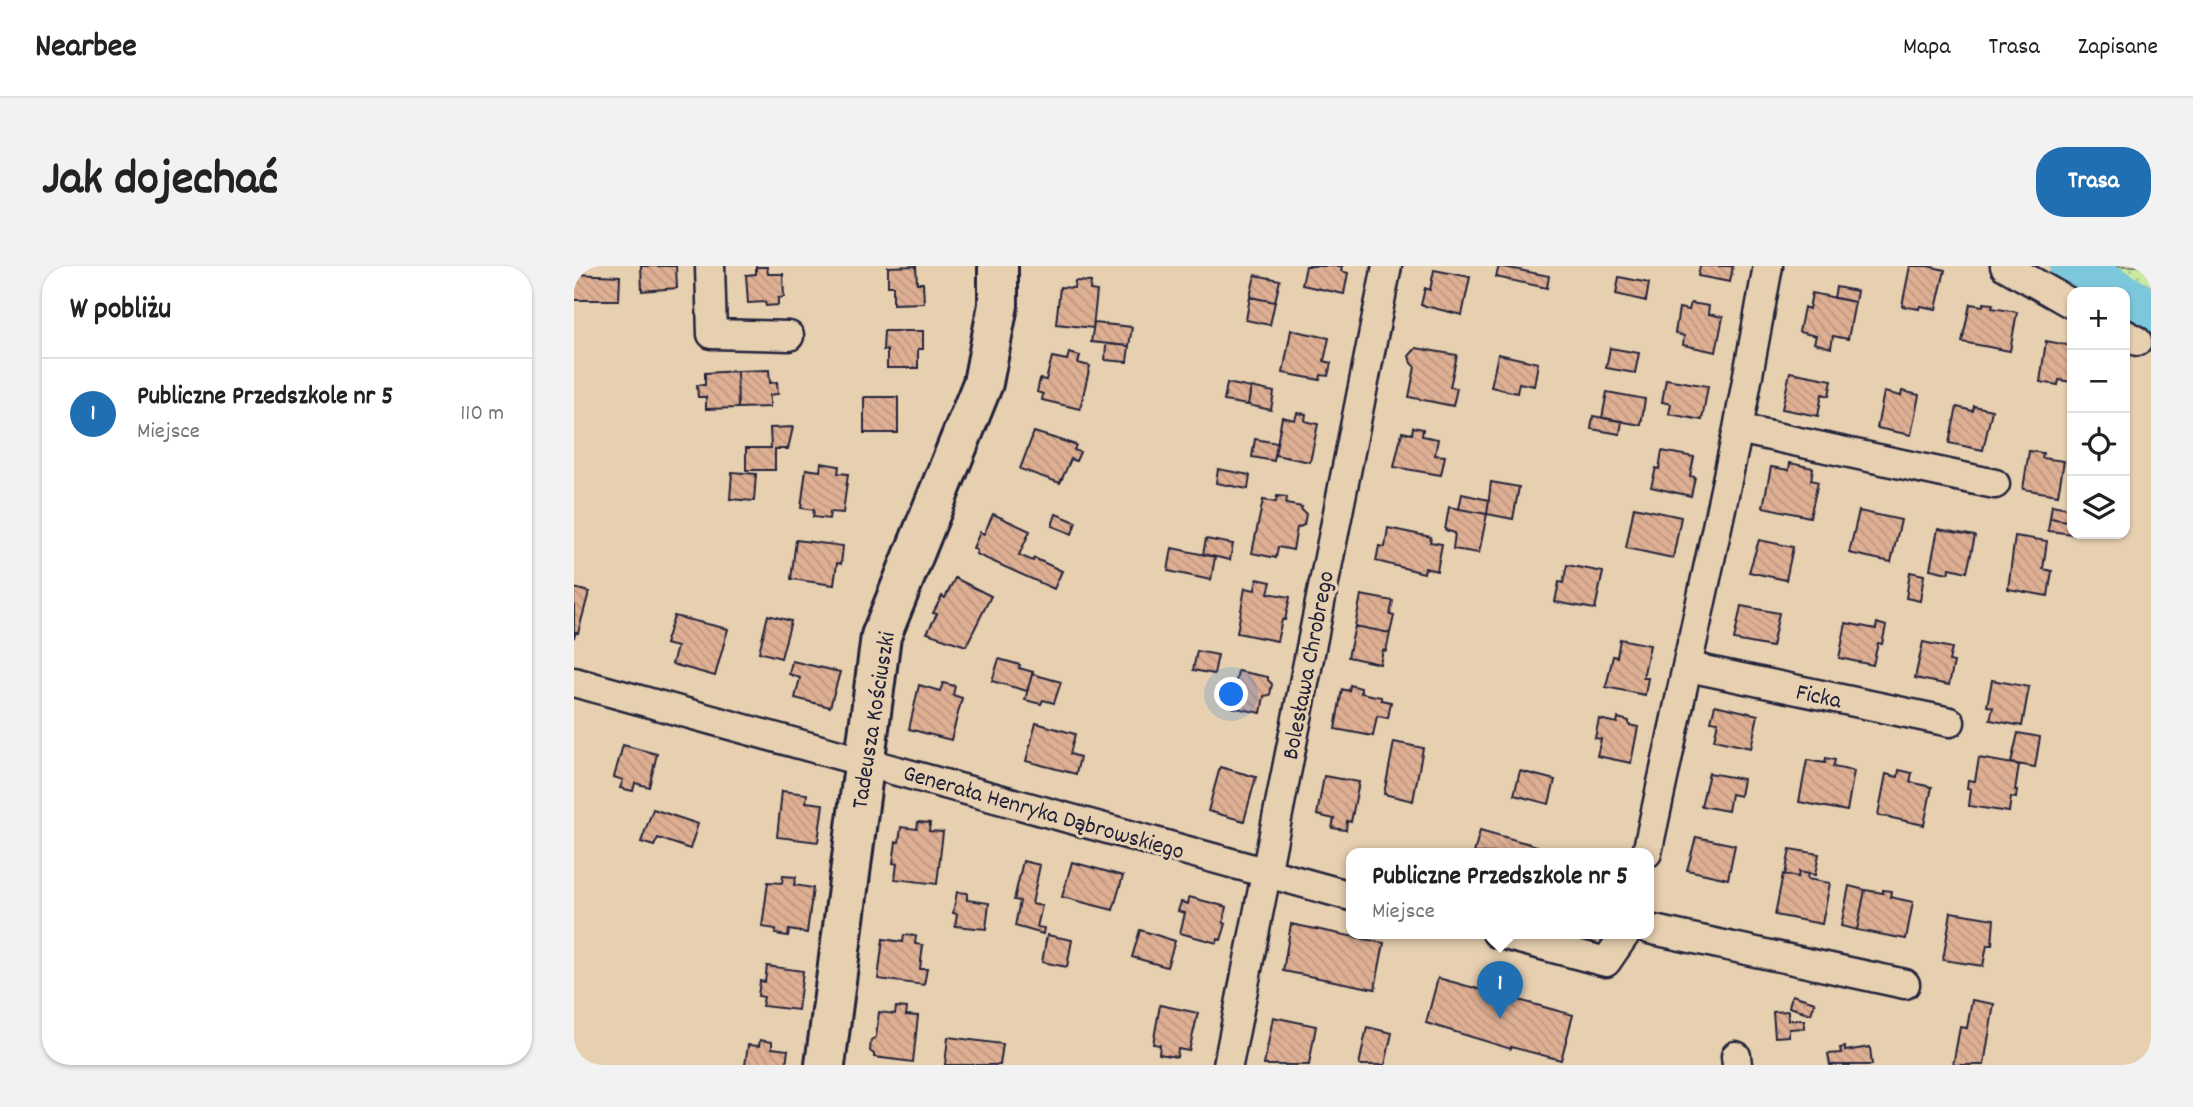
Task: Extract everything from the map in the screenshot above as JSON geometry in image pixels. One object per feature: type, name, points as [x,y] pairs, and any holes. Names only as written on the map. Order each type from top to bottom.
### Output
[{"type":"street","points":[[709,266],[712,334],[789,336]]},
{"type":"street","name":"Tadeusza Kościuszki","points":[[825,1065],[881,636],[983,383],[998,305],[998,266]]},
{"type":"street","name":"Bolesława Chrobrego","points":[[1228,1065],[1387,266]]},
{"type":"street","points":[[1648,848],[1689,667],[1768,266]]},
{"type":"street","points":[[2005,266],[2067,301]]},
{"type":"street","points":[[1738,429],[1995,484]]},
{"type":"street","name":"Ficka","points":[[1689,667],[1950,722]]},
{"type":"street","name":"Generała Henryka Dąbrowskiego","points":[[574,682],[1346,894]]},
{"type":"street","points":[[1654,930],[1905,984]]},
{"type":"street","points":[[1520,939],[1606,961],[1622,939]]},
{"type":"green space","points":[[2089,266],[2151,266],[2151,292],[2145,299],[2130,290],[2130,287],[2125,287]]},
{"type":"building","points":[[641,266],[676,266],[677,288],[642,291]]},
{"type":"building","points":[[916,266],[917,283],[923,283],[924,303],[893,304],[893,286],[888,286],[888,267]]},
{"type":"building","points":[[1306,266],[1342,266],[1341,271],[1348,273],[1344,294],[1302,285]]},
{"type":"building","points":[[1499,266],[1549,276],[1547,288],[1496,277]]},
{"type":"building","points":[[1700,266],[1733,266],[1730,282],[1698,276]]},
{"type":"building","points":[[1910,266],[1945,270],[1936,309],[1902,306]]},
{"type":"building","points":[[756,267],[767,267],[768,274],[783,274],[784,297],[778,298],[778,305],[766,306],[765,302],[748,303],[746,275],[756,274]]},
{"type":"building","points":[[1434,270],[1470,277],[1462,315],[1421,305],[1425,288],[1430,290]]},
{"type":"building","points":[[574,274],[620,276],[619,300],[574,300]]},
{"type":"building","points":[[1255,275],[1280,280],[1275,302],[1250,297]]},
{"type":"building","points":[[1619,277],[1649,283],[1646,301],[1616,294]]},
{"type":"building","points":[[1075,281],[1091,282],[1090,290],[1097,291],[1093,328],[1056,324],[1060,287],[1074,288]]},
{"type":"building","points":[[1836,287],[1857,291],[1855,302],[1834,298]]},
{"type":"building","points":[[1812,293],[1855,302],[1848,339],[1833,336],[1831,348],[1814,343],[1816,336],[1799,332],[1804,307],[1809,309]]},
{"type":"building","points":[[1250,297],[1275,302],[1270,325],[1246,320]]},
{"type":"building","points":[[1691,303],[1709,306],[1708,314],[1723,317],[1716,352],[1683,345],[1684,336],[1675,333],[1679,308],[1689,310]]},
{"type":"building","points":[[1984,303],[1993,304],[1992,308],[2017,312],[2010,351],[1962,342],[1970,304],[1983,306]]},
{"type":"building","points":[[1094,323],[1132,327],[1129,346],[1091,342]]},
{"type":"building","points":[[1291,330],[1329,338],[1324,361],[1331,363],[1328,376],[1321,375],[1320,380],[1283,373]]},
{"type":"building","points":[[884,331],[923,331],[923,349],[918,349],[918,368],[887,368],[887,350],[883,350]]},
{"type":"building","points":[[2046,341],[2067,345],[2067,381],[2059,380],[2058,385],[2040,382]]},
{"type":"building","points":[[1106,344],[1129,346],[1127,362],[1105,360]]},
{"type":"building","points":[[1416,348],[1457,355],[1450,387],[1457,388],[1453,406],[1409,397],[1415,367],[1409,356]]},
{"type":"building","points":[[1610,348],[1639,353],[1635,373],[1606,368]]},
{"type":"building","points":[[1069,353],[1080,356],[1078,363],[1090,366],[1080,409],[1042,400],[1043,394],[1037,392],[1040,379],[1046,380],[1052,357],[1067,360]]},
{"type":"building","points":[[1498,354],[1538,363],[1534,386],[1519,383],[1517,393],[1491,387]]},
{"type":"building","points":[[769,370],[770,383],[777,382],[778,394],[770,395],[770,407],[738,408],[737,371]]},
{"type":"building","points":[[737,371],[738,408],[706,409],[706,397],[698,397],[697,385],[705,385],[705,373]]},
{"type":"building","points":[[1790,372],[1832,380],[1829,396],[1822,394],[1818,416],[1782,409]]},
{"type":"building","points":[[1666,379],[1708,386],[1702,420],[1669,414],[1671,404],[1662,402]]},
{"type":"building","points":[[1227,383],[1251,388],[1248,405],[1224,401]]},
{"type":"building","points":[[1251,387],[1274,392],[1271,410],[1248,405]]},
{"type":"building","points":[[1902,391],[1919,395],[1911,435],[1877,428],[1884,392],[1901,396]]},
{"type":"building","points":[[1607,392],[1645,399],[1641,425],[1602,418]]},
{"type":"building","points":[[864,397],[898,397],[898,433],[864,433]]},
{"type":"building","points":[[1974,406],[1992,410],[1983,450],[1949,443],[1957,407],[1973,411]]},
{"type":"building","points":[[1297,413],[1306,414],[1305,421],[1318,424],[1310,462],[1275,455],[1282,417],[1295,420]]},
{"type":"building","points":[[1593,416],[1622,421],[1620,434],[1591,429]]},
{"type":"building","points":[[793,427],[788,449],[775,449],[775,470],[746,470],[746,448],[771,448],[770,428]]},
{"type":"building","points":[[1413,427],[1423,429],[1422,436],[1438,439],[1435,455],[1445,456],[1441,475],[1394,467],[1402,432],[1412,434]]},
{"type":"building","points":[[1034,432],[1076,445],[1074,450],[1080,452],[1076,461],[1071,459],[1060,483],[1020,469]]},
{"type":"building","points":[[1255,439],[1277,443],[1274,461],[1252,457]]},
{"type":"building","points":[[1662,451],[1694,457],[1690,476],[1695,477],[1691,496],[1651,487],[1656,468],[1659,469]]},
{"type":"building","points":[[2029,451],[2043,453],[2042,458],[2064,461],[2058,495],[2023,489]]},
{"type":"building","points":[[821,463],[839,466],[838,473],[848,474],[843,513],[830,512],[829,519],[813,517],[814,510],[801,508],[806,469],[820,471]]},
{"type":"building","points":[[1790,463],[1813,468],[1811,480],[1818,482],[1810,517],[1763,507],[1771,467],[1789,470]]},
{"type":"building","points":[[1218,469],[1250,475],[1248,489],[1216,483]]},
{"type":"building","points":[[732,472],[756,474],[754,501],[730,499]]},
{"type":"building","points":[[1491,482],[1519,487],[1513,519],[1487,514]]},
{"type":"building","points":[[1462,494],[1489,500],[1487,514],[1459,509]]},
{"type":"building","points":[[1277,496],[1287,497],[1286,504],[1302,507],[1306,514],[1304,525],[1297,528],[1293,550],[1278,547],[1276,558],[1252,553],[1263,500],[1276,502]]},
{"type":"building","points":[[2052,505],[2067,508],[2067,521],[2050,518]]},
{"type":"building","points":[[1449,507],[1487,514],[1479,553],[1453,549],[1455,533],[1445,530]]},
{"type":"building","points":[[1634,507],[1681,517],[1673,558],[1626,548]]},
{"type":"building","points":[[1859,511],[1901,520],[1891,562],[1849,553]]},
{"type":"building","points":[[993,514],[1030,531],[1019,555],[1033,561],[1034,558],[1062,571],[1054,589],[976,554],[977,551],[973,548],[980,532],[984,534]]},
{"type":"building","points":[[1056,514],[1076,522],[1072,534],[1052,526]]},
{"type":"building","points":[[2050,518],[2067,521],[2067,533],[2048,531]]},
{"type":"building","points":[[1388,528],[1431,537],[1430,542],[1442,544],[1437,571],[1425,568],[1424,573],[1376,561],[1379,546],[1385,547]]},
{"type":"building","points":[[1938,529],[1975,536],[1967,572],[1950,568],[1948,573],[1930,569]]},
{"type":"building","points":[[2015,536],[2047,541],[2043,569],[2052,571],[2048,596],[2008,589]]},
{"type":"building","points":[[1206,539],[1233,544],[1230,560],[1203,554]]},
{"type":"building","points":[[796,540],[843,546],[834,585],[791,579]]},
{"type":"building","points":[[1759,540],[1793,547],[1786,580],[1749,572]]},
{"type":"building","points":[[1172,548],[1215,557],[1211,580],[1168,571]]},
{"type":"building","points":[[1567,565],[1603,572],[1595,609],[1555,602],[1559,582],[1563,583]]},
{"type":"building","points":[[1910,572],[1924,575],[1920,601],[1906,598]]},
{"type":"building","points":[[955,578],[991,596],[966,646],[927,633],[937,614],[933,613],[942,596],[945,598]]},
{"type":"building","points":[[1257,579],[1271,582],[1268,593],[1290,597],[1277,641],[1237,633],[1245,588],[1255,590]]},
{"type":"building","points":[[574,588],[589,592],[578,633],[576,632],[574,638]]},
{"type":"building","points":[[1361,595],[1393,601],[1390,615],[1394,616],[1390,633],[1355,626]]},
{"type":"building","points":[[1741,606],[1779,613],[1772,647],[1734,640]]},
{"type":"building","points":[[768,615],[791,621],[781,658],[759,652]]},
{"type":"building","points":[[674,616],[728,629],[715,676],[672,664],[677,647],[665,644]]},
{"type":"building","points":[[1846,623],[1876,629],[1877,623],[1886,626],[1882,644],[1878,643],[1873,665],[1839,658]]},
{"type":"building","points":[[1355,626],[1390,633],[1380,664],[1348,657]]},
{"type":"building","points":[[1620,639],[1650,645],[1643,678],[1648,678],[1645,695],[1606,687],[1613,656],[1617,657]]},
{"type":"building","points":[[1923,642],[1952,648],[1949,661],[1954,662],[1949,685],[1915,678]]},
{"type":"building","points":[[1197,651],[1218,655],[1214,674],[1193,670]]},
{"type":"building","points":[[999,659],[1033,672],[1027,691],[992,681]]},
{"type":"building","points":[[792,661],[840,672],[830,707],[795,698],[800,678],[789,674]]},
{"type":"building","points":[[1238,671],[1268,677],[1272,684],[1270,695],[1264,696],[1261,713],[1231,707]]},
{"type":"building","points":[[1032,674],[1061,682],[1054,703],[1043,700],[1041,704],[1025,700]]},
{"type":"building","points":[[1992,680],[2029,687],[2022,726],[1990,720],[1993,707],[1987,706]]},
{"type":"building","points":[[943,683],[955,686],[953,695],[962,698],[951,740],[909,729],[919,685],[940,691]]},
{"type":"building","points":[[1350,685],[1361,688],[1361,693],[1391,702],[1388,718],[1377,716],[1373,736],[1335,729],[1342,689],[1349,691]]},
{"type":"building","points":[[1715,705],[1758,715],[1751,748],[1714,740],[1718,722],[1711,721]]},
{"type":"building","points":[[1618,718],[1638,727],[1631,763],[1597,756],[1601,739],[1595,738],[1599,719],[1617,723]]},
{"type":"building","points":[[1036,723],[1075,734],[1070,754],[1080,757],[1076,774],[1026,761]]},
{"type":"building","points":[[2018,733],[2040,737],[2035,767],[2011,763]]},
{"type":"building","points":[[1394,742],[1423,748],[1413,801],[1384,794]]},
{"type":"building","points":[[623,745],[657,754],[649,787],[635,783],[633,791],[620,788],[623,780],[614,777]]},
{"type":"building","points":[[1826,758],[1835,760],[1833,767],[1854,771],[1847,811],[1799,802],[1807,760],[1825,763]]},
{"type":"building","points":[[1979,758],[2019,765],[2016,798],[2011,797],[2009,812],[1969,806],[1971,789],[1967,788],[1968,780],[1975,781]]},
{"type":"building","points":[[1220,767],[1256,777],[1244,821],[1208,811]]},
{"type":"building","points":[[1899,770],[1912,773],[1910,782],[1932,787],[1924,825],[1878,815],[1886,774],[1898,777]]},
{"type":"building","points":[[1520,771],[1555,780],[1549,804],[1514,795]]},
{"type":"building","points":[[1709,773],[1743,779],[1740,796],[1731,794],[1728,811],[1701,806]]},
{"type":"building","points":[[1324,776],[1359,782],[1351,822],[1347,821],[1346,830],[1332,828],[1334,819],[1317,815]]},
{"type":"building","points":[[782,791],[807,794],[806,802],[823,804],[818,842],[777,837]]},
{"type":"building","points":[[653,809],[698,824],[690,849],[658,838],[654,846],[641,842]]},
{"type":"building","points":[[918,822],[930,823],[929,831],[943,832],[937,884],[895,879],[897,864],[893,863],[901,827],[917,829]]},
{"type":"building","points":[[1480,830],[1544,848],[1475,848]]},
{"type":"building","points":[[1696,837],[1735,845],[1728,879],[1687,870]]},
{"type":"building","points":[[1790,849],[1819,854],[1815,875],[1799,872],[1798,877],[1785,875]]},
{"type":"building","points":[[1023,861],[1040,865],[1032,904],[1042,906],[1037,927],[1044,928],[1043,934],[1015,926],[1020,901],[1014,900]]},
{"type":"building","points":[[1072,862],[1123,876],[1113,910],[1062,897]]},
{"type":"building","points":[[1799,872],[1808,874],[1807,879],[1830,883],[1822,924],[1775,915],[1783,874],[1798,877]]},
{"type":"building","points":[[783,876],[796,877],[794,885],[813,888],[807,933],[789,930],[788,936],[775,934],[776,929],[762,927],[768,882],[782,883]]},
{"type":"building","points":[[1849,886],[1865,890],[1857,930],[1841,926]]},
{"type":"building","points":[[1865,890],[1883,893],[1883,890],[1891,891],[1890,897],[1913,902],[1906,939],[1857,930]]},
{"type":"building","points":[[957,892],[967,893],[967,900],[989,903],[986,929],[955,926],[957,914],[953,913]]},
{"type":"building","points":[[1189,897],[1227,907],[1223,923],[1226,924],[1221,940],[1218,939],[1217,943],[1180,933],[1185,913],[1178,911],[1181,902],[1188,904]]},
{"type":"building","points":[[1951,912],[1994,919],[1992,945],[1987,945],[1983,966],[1943,960]]},
{"type":"building","points":[[1291,924],[1346,935],[1346,939],[1384,943],[1375,989],[1283,971]]},
{"type":"building","points":[[1140,930],[1175,941],[1167,967],[1132,957]]},
{"type":"building","points":[[904,935],[916,936],[915,944],[923,945],[920,969],[927,969],[924,985],[878,979],[883,939],[903,942]]},
{"type":"building","points":[[1047,935],[1072,940],[1067,967],[1042,962]]},
{"type":"building","points":[[767,966],[803,971],[798,1010],[762,1006],[764,997],[758,996],[760,981],[765,982]]},
{"type":"building","points":[[1438,978],[1573,1015],[1561,1060],[1511,1049],[1426,1023]]},
{"type":"building","points":[[1792,995],[1815,1002],[1811,1014],[1789,1007]]},
{"type":"building","points":[[1972,1000],[1994,1004],[1984,1065],[1953,1065],[1960,1027],[1967,1028]]},
{"type":"building","points":[[1160,1005],[1198,1013],[1189,1051],[1178,1049],[1177,1057],[1159,1054],[1160,1045],[1153,1044]]},
{"type":"building","points":[[896,1007],[907,1008],[906,1015],[918,1016],[913,1062],[874,1057],[870,1051],[871,1040],[876,1037],[879,1012],[895,1014]]},
{"type":"building","points":[[1788,1011],[1788,1020],[1804,1020],[1804,1028],[1789,1029],[1789,1036],[1775,1037],[1773,1012]]},
{"type":"building","points":[[1273,1017],[1316,1026],[1309,1065],[1264,1065]]},
{"type":"building","points":[[1367,1027],[1392,1033],[1385,1065],[1359,1065]]},
{"type":"building","points":[[948,1037],[1003,1044],[1000,1065],[945,1065]]},
{"type":"building","points":[[760,1040],[772,1042],[772,1048],[788,1050],[786,1065],[745,1065],[748,1045],[759,1046]]},
{"type":"building","points":[[1845,1047],[1845,1051],[1870,1047],[1872,1065],[1830,1065],[1828,1054],[1841,1053],[1840,1048]]},
{"type":"waterway","points":[[2073,266],[2107,287]]},
{"type":"waterway","points":[[2130,301],[2151,314]]},
{"type":"place","name":"Publiczne Przedszkole nr 5","points":[[1500,1019]]}]
